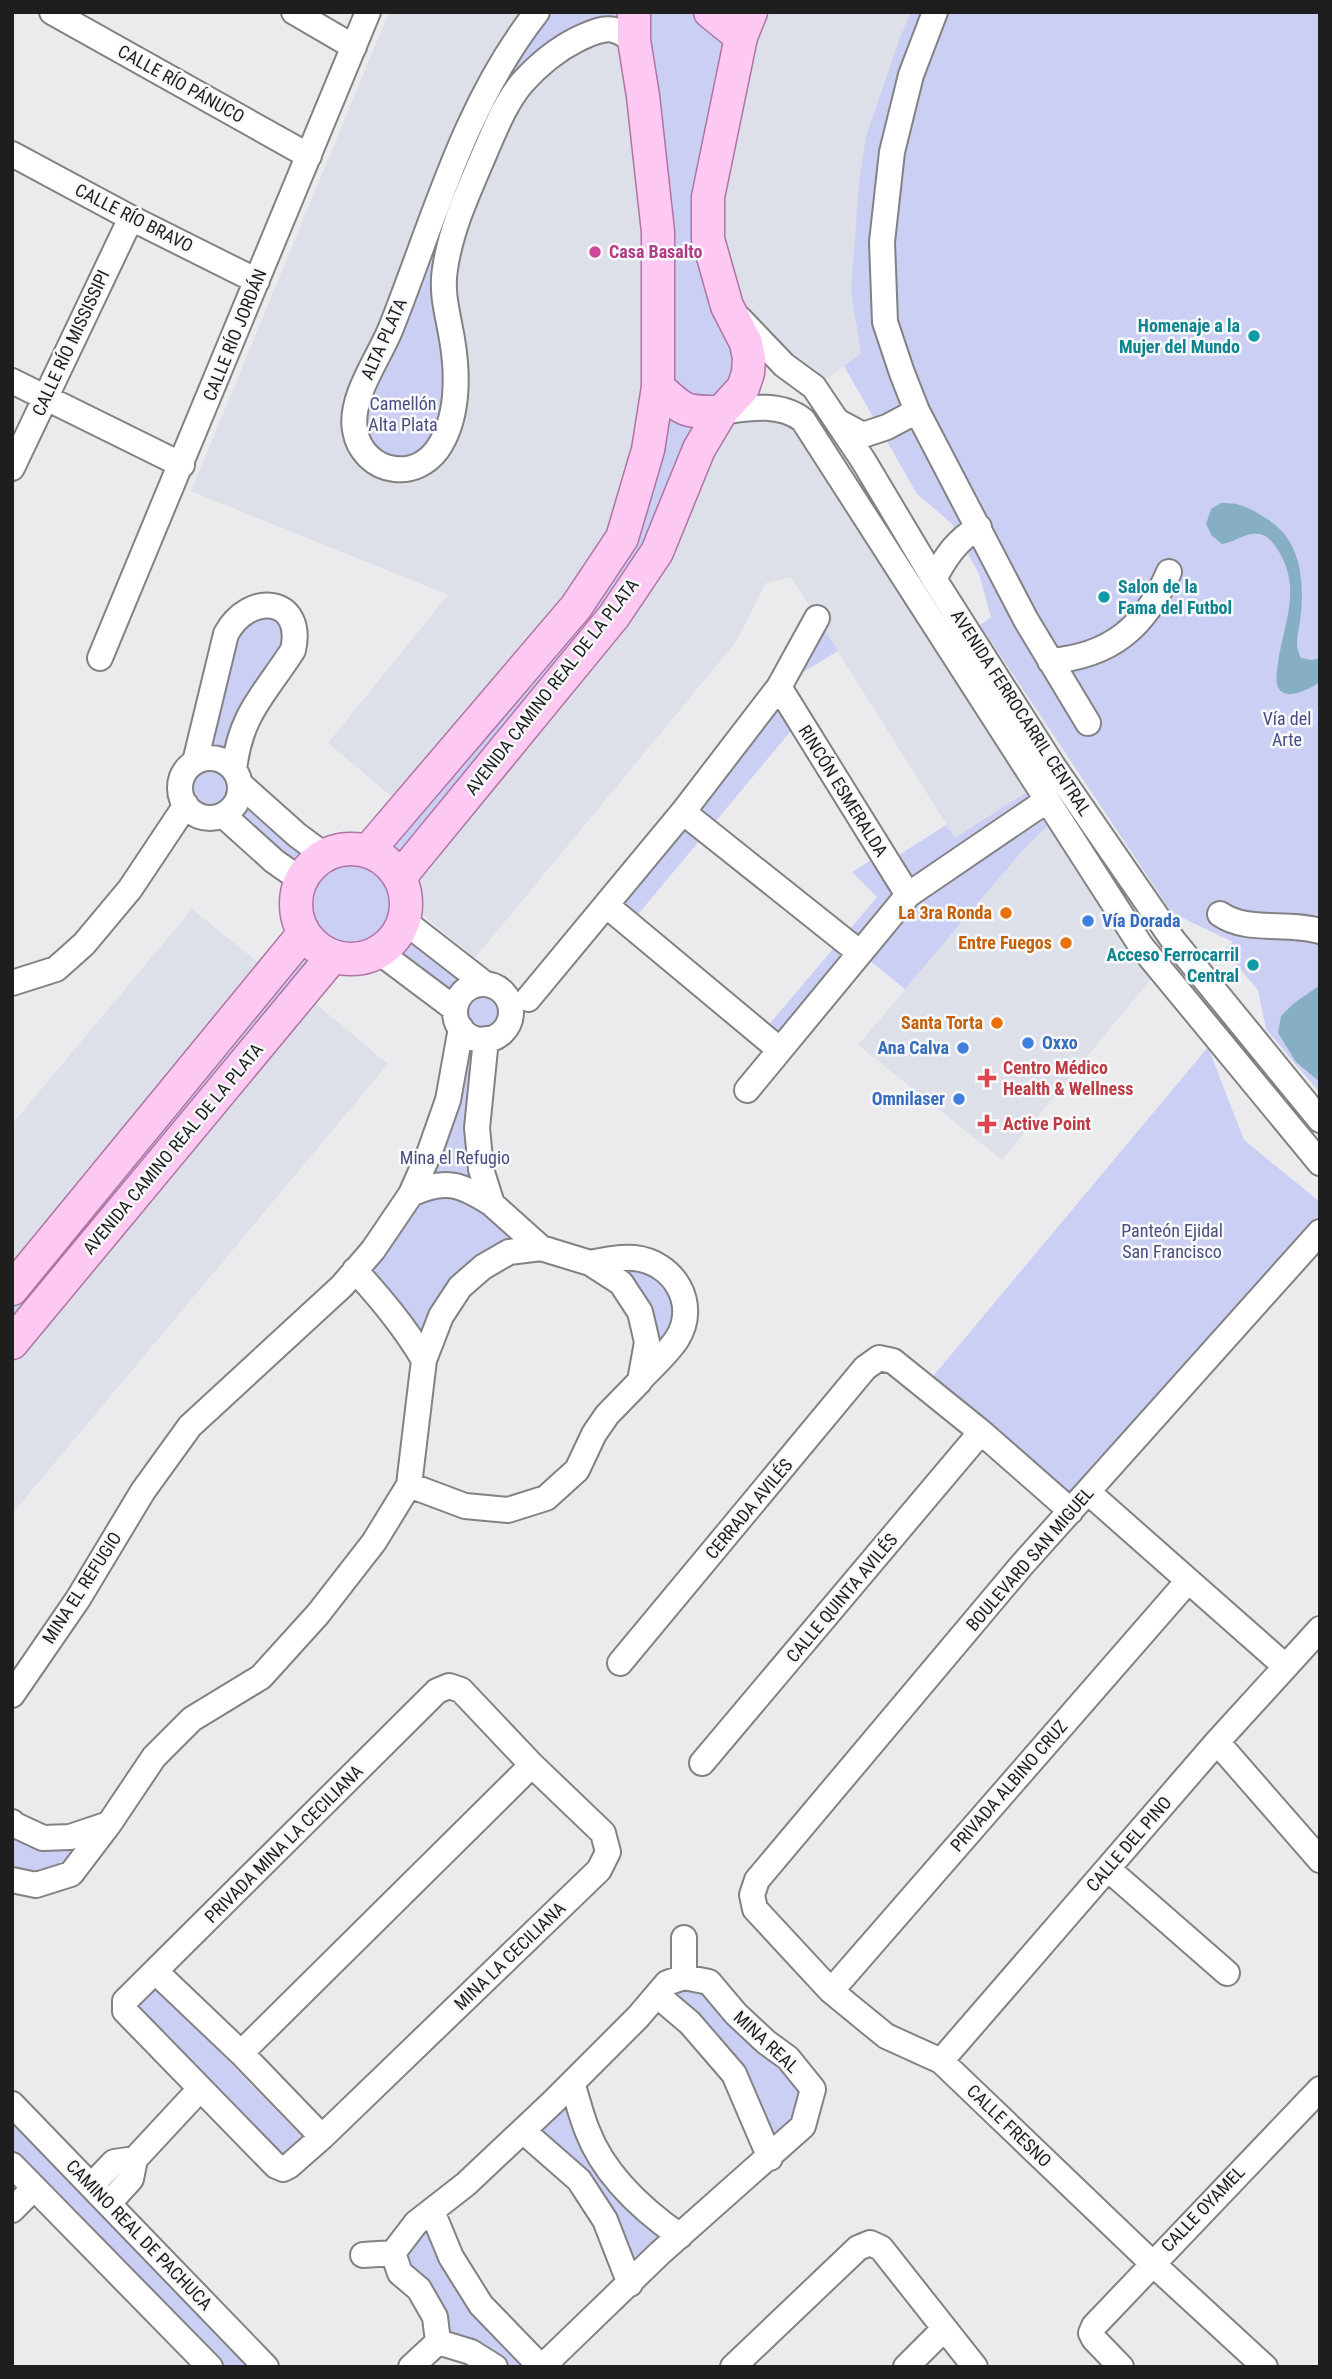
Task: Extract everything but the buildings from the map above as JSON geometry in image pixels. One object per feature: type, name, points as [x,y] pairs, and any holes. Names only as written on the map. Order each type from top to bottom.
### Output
[{"type":"main road","points":[[634,26],[653,12]]},
{"type":"main road","points":[[710,12],[746,25]]},
{"type":"main road","name":"AVENIDA CAMINO REAL DE LA PLATA","points":[[400,877],[614,616],[657,552],[699,449],[721,412],[743,388],[749,358],[746,343],[727,306],[708,239],[708,197],[746,25]]},
{"type":"main road","name":"AVENIDA CAMINO REAL DE LA PLATA","points":[[368,850],[576,607],[622,538],[648,450],[658,387],[658,232],[634,26]]},
{"type":"main road","points":[[658,387],[692,413],[721,412]]},
{"type":"main road","points":[[341,849],[368,850],[390,863],[400,877],[407,902],[404,921],[399,932],[379,952],[351,960],[333,956],[316,947],[304,933],[297,915],[296,898],[301,880],[310,866],[324,855],[341,849]]},
{"type":"main road","name":"AVENIDA CAMINO REAL DE LA PLATA","points":[[12,1289],[304,933]]},
{"type":"main road","name":"AVENIDA CAMINO REAL DE LA PLATA","points":[[12,1343],[333,956]]},
{"type":"street","name":"CALLE RÍO PÁNUCO","points":[[52,12],[309,156]]},
{"type":"street","points":[[294,12],[354,47]]},
{"type":"street","name":"CALLE RÍO JORDÁN","points":[[100,658],[368,12]]},
{"type":"street","points":[[620,12],[634,26]]},
{"type":"street","points":[[934,12],[911,75],[892,152],[882,242],[885,322],[917,411],[1026,620],[1088,723]]},
{"type":"street","name":"ALTA PLATA","points":[[549,56],[530,22],[498,68],[466,131],[406,291],[355,411],[355,430],[360,447],[371,460],[395,469],[420,466],[431,457],[444,439],[456,388],[455,361],[444,299],[445,271],[458,217],[510,100],[521,84],[549,56],[594,32],[634,26]]},
{"type":"street","name":"CALLE RÍO BRAVO","points":[[15,163],[257,281]]},
{"type":"street","name":"CALLE RÍO MISSISSIPI","points":[[12,468],[131,218]]},
{"type":"street","points":[[406,291],[429,299],[444,299]]},
{"type":"street","name":"AVENIDA FERROCARRIL CENTRAL","points":[[727,306],[784,365],[814,387],[863,460],[934,579],[1052,766],[1173,940],[1320,1120]]},
{"type":"street","points":[[12,381],[182,465]]},
{"type":"street","name":"AVENIDA FERROCARRIL CENTRAL","points":[[721,412],[755,407],[780,409],[792,412],[803,420],[1141,946],[1320,1163]]},
{"type":"street","points":[[837,421],[863,435],[887,427],[917,411]]},
{"type":"street","points":[[934,579],[952,548],[965,535],[979,527]]},
{"type":"street","points":[[1050,661],[1088,655],[1113,642],[1142,620],[1169,572]]},
{"type":"street","points":[[268,605],[278,608],[291,620],[296,639],[288,659],[251,710],[236,749],[237,777],[236,803],[223,815],[201,817],[186,805],[181,796],[182,777],[195,762],[226,634],[233,622],[246,610],[268,605]]},
{"type":"street","points":[[528,999],[683,811],[779,687],[817,618]]},
{"type":"street","name":"RINCÓN ESMERALDA","points":[[779,687],[908,895]]},
{"type":"street","points":[[195,762],[214,758],[223,761],[297,835],[324,855]]},
{"type":"street","points":[[747,1090],[908,895],[1046,801]]},
{"type":"street","points":[[12,983],[57,969],[84,944],[130,889],[186,805]]},
{"type":"street","points":[[683,811],[860,953]]},
{"type":"street","points":[[223,815],[301,880]]},
{"type":"street","points":[[606,905],[780,1050]]},
{"type":"street","points":[[1220,914],[1231,922],[1243,925],[1267,924],[1319,931]]},
{"type":"street","points":[[379,952],[458,1019],[476,1039],[486,1039],[502,1032],[510,1016],[507,998],[501,991],[485,984],[404,921]]},
{"type":"street","points":[[458,1019],[462,994],[468,988],[485,984]]},
{"type":"street","name":"MINA EL REFUGIO","points":[[12,1695],[78,1600],[143,1492],[190,1426],[318,1308],[355,1270],[373,1250],[411,1194],[448,1100],[458,1019]]},
{"type":"street","points":[[486,1039],[477,1128],[481,1169],[492,1203]]},
{"type":"street","points":[[411,1194],[429,1185],[451,1184],[470,1189],[492,1203],[541,1248]]},
{"type":"street","name":"BOULEVARD SAN MIGUEL","points":[[752,1895],[757,1880],[1021,1566],[1320,1232]]},
{"type":"street","points":[[12,1880],[36,1885],[71,1874],[154,1757],[192,1719],[261,1677],[318,1614],[374,1542],[409,1485],[424,1360],[441,1316],[460,1287],[482,1267],[509,1252],[541,1248],[590,1263],[621,1283],[640,1311],[647,1342],[640,1381]]},
{"type":"street","points":[[409,1485],[464,1506],[508,1510],[547,1499],[576,1469],[593,1434],[677,1338],[685,1318],[683,1292],[672,1276],[655,1264],[636,1258],[590,1263]]},
{"type":"street","points":[[355,1270],[387,1306],[424,1360]]},
{"type":"street","name":"CERRADA AVILÉS","points":[[620,1663],[865,1368],[880,1358],[893,1361],[981,1432]]},
{"type":"street","points":[[981,1432],[1071,1511]]},
{"type":"street","name":"CALLE QUINTA AVILÉS","points":[[702,1763],[981,1432]]},
{"type":"street","points":[[1088,1492],[1285,1666]]},
{"type":"street","name":"PRIVADA ALBINO CRUZ","points":[[831,1991],[1188,1581]]},
{"type":"street","name":"CALLE DEL PINO","points":[[941,2061],[1217,1742],[1320,1629]]},
{"type":"street","name":"MINA LA CECILIANA","points":[[124,2006],[125,2011],[200,2089],[276,2166],[283,2169],[322,2137],[599,1870],[608,1852],[603,1833],[461,1690],[449,1686]]},
{"type":"street","name":"PRIVADA MINA LA CECILIANA","points":[[124,2006],[125,2001],[437,1691],[449,1686]]},
{"type":"street","points":[[1217,1742],[1320,1860]]},
{"type":"street","points":[[241,2053],[533,1765]]},
{"type":"street","points":[[12,1822],[43,1838],[69,1838],[109,1824]]},
{"type":"street","points":[[1108,1869],[1227,1973]]},
{"type":"street","name":"CALLE FRESNO","points":[[752,1895],[755,1909],[831,1991],[886,2036],[941,2061],[1265,2367]]},
{"type":"street","points":[[363,2255],[393,2253],[416,2223],[466,2184],[523,2131],[638,2017],[667,1983],[684,1977],[684,1938]]},
{"type":"street","points":[[156,1972],[241,2053],[322,2137]]},
{"type":"street","name":"MINA REAL","points":[[432,2211],[451,2257],[481,2305],[542,2367],[680,2236],[770,2158],[803,2126],[813,2089],[788,2057],[766,2042],[736,2014],[709,1982],[684,1977]]},
{"type":"street","points":[[657,1995],[690,2023],[734,2074],[770,2158]]},
{"type":"street","points":[[572,2083],[588,2132],[611,2173],[645,2212],[680,2236]]},
{"type":"street","points":[[109,2203],[131,2179],[135,2159],[200,2089]]},
{"type":"street","name":"CALLE OYAMEL","points":[[1121,2367],[1094,2339],[1091,2333],[1094,2326],[1320,2089]]},
{"type":"street","name":"CAMINO REAL DE PACHUCA","points":[[12,2104],[266,2367]]},
{"type":"street","points":[[523,2131],[579,2180],[606,2220],[630,2284]]},
{"type":"street","points":[[92,2185],[114,2162],[135,2159]]},
{"type":"street","points":[[12,2210],[19,2176]]},
{"type":"street","points":[[19,2176],[210,2367]]},
{"type":"street","points":[[733,2367],[858,2248],[870,2243],[881,2248],[943,2330],[975,2367]]},
{"type":"street","points":[[393,2253],[400,2273],[419,2289],[435,2317],[438,2342]]},
{"type":"street","points":[[906,2367],[943,2330]]},
{"type":"street","points":[[411,2367],[438,2342]]},
{"type":"street","points":[[438,2342],[471,2352],[495,2367]]},
{"type":"shaded area","points":[[389,12],[653,12],[648,14],[658,387],[622,538],[405,808],[328,743],[448,595],[191,491]]},
{"type":"shaded area","points":[[710,12],[911,12],[866,136],[851,292],[861,354],[814,387],[727,306]]},
{"type":"shaded area","points":[[721,412],[803,420],[1036,786],[955,838],[791,577],[766,583],[736,642],[475,958],[407,902],[400,877]]},
{"type":"shaded area","points":[[1221,503],[1240,505],[1261,515],[1279,528],[1294,550],[1302,592],[1298,649],[1301,658],[1320,658],[1320,682],[1305,690],[1284,693],[1277,682],[1279,655],[1289,610],[1286,565],[1270,539],[1263,535],[1247,535],[1222,544],[1212,536],[1206,524],[1211,509]]},
{"type":"shaded area","name":"Vía Dorada","points":[[1056,817],[1160,968],[1002,1160],[858,1045],[1024,849]]},
{"type":"shaded area","points":[[192,909],[271,973],[12,1289],[12,1124]]},
{"type":"shaded area","points":[[1320,985],[1320,1082],[1296,1062],[1278,1033],[1281,1016]]},
{"type":"shaded area","points":[[303,993],[388,1064],[12,1514],[12,1343]]},
{"type":"green space","points":[[537,12],[710,12],[741,37],[708,197],[746,343],[657,552],[400,877],[406,895],[406,914],[501,991],[508,1003],[508,1021],[494,1037],[481,1169],[541,1248],[483,1267],[424,1360],[355,1270],[411,1194],[457,1023],[370,956],[351,959],[333,956],[12,1343],[12,1289],[304,933],[298,906],[301,879],[223,815],[212,817],[193,812],[182,798],[182,779],[246,610],[291,620],[234,770],[324,855],[341,849],[358,848],[576,607],[648,450],[643,96],[613,30],[521,84],[458,217],[444,439],[395,469],[355,430],[427,227]]},
{"type":"green space","name":"Vía del Arte","points":[[911,12],[1320,12],[1320,1093],[1266,1029],[1258,990],[1224,950],[1233,942],[1172,913],[980,625],[991,617],[979,574],[952,524],[917,494],[844,366],[861,354],[851,292],[859,183],[866,136]]},
{"type":"green space","points":[[817,618],[838,651],[779,687],[800,720],[630,924],[606,905]]},
{"type":"green space","points":[[1036,786],[1056,817],[1024,849],[905,989],[860,953],[780,1050],[761,1034],[877,897],[852,872],[882,853],[888,862],[946,825],[955,838]]},
{"type":"green space","name":"Panteón Ejidal San Francisco","points":[[1208,1047],[1244,1140],[1320,1202],[1320,1218],[1077,1502],[930,1380]]},
{"type":"green space","points":[[636,1258],[683,1292],[660,1358],[647,1342],[613,1259]]},
{"type":"green space","points":[[12,1822],[43,1838],[109,1824],[71,1874],[12,1880]]},
{"type":"green space","points":[[709,1982],[813,2089],[770,2158],[667,1983]]},
{"type":"green space","points":[[155,1986],[306,2141],[284,2163],[133,2008]]},
{"type":"green space","points":[[572,2083],[588,2132],[680,2236],[630,2284],[605,2220],[523,2131]]},
{"type":"green space","points":[[12,2104],[266,2367],[210,2367],[12,2165]]},
{"type":"green space","points":[[432,2211],[451,2257],[538,2367],[499,2367],[443,2341],[401,2272],[416,2223]]},
{"type":"place","name":"Casa Basalto","points":[[595,252]]},
{"type":"place","name":"Homenaje a la Mujer del Mundo","points":[[1254,336]]},
{"type":"place","name":"Salon de la Fama del Futbol","points":[[1104,597]]},
{"type":"place","name":"La 3ra Ronda","points":[[1006,913]]},
{"type":"place","name":"Vía Dorada","points":[[1088,921]]},
{"type":"place","name":"Entre Fuegos","points":[[1066,943]]},
{"type":"place","name":"Acceso Ferrocarril Central","points":[[1253,965]]},
{"type":"place","name":"Santa Torta","points":[[997,1023]]},
{"type":"place","name":"Oxxo","points":[[1028,1043]]},
{"type":"place","name":"Ana Calva","points":[[963,1048]]},
{"type":"place","name":"Centro Médico Health & Wellness","points":[[987,1078]]},
{"type":"place","name":"Omnilaser","points":[[959,1099]]},
{"type":"place","name":"Active Point","points":[[987,1124]]},
{"type":"park label","name":"Camellón Alta Plata","points":[[403,414]]},
{"type":"park label","name":"Mina el Refugio","points":[[455,1158]]}]
